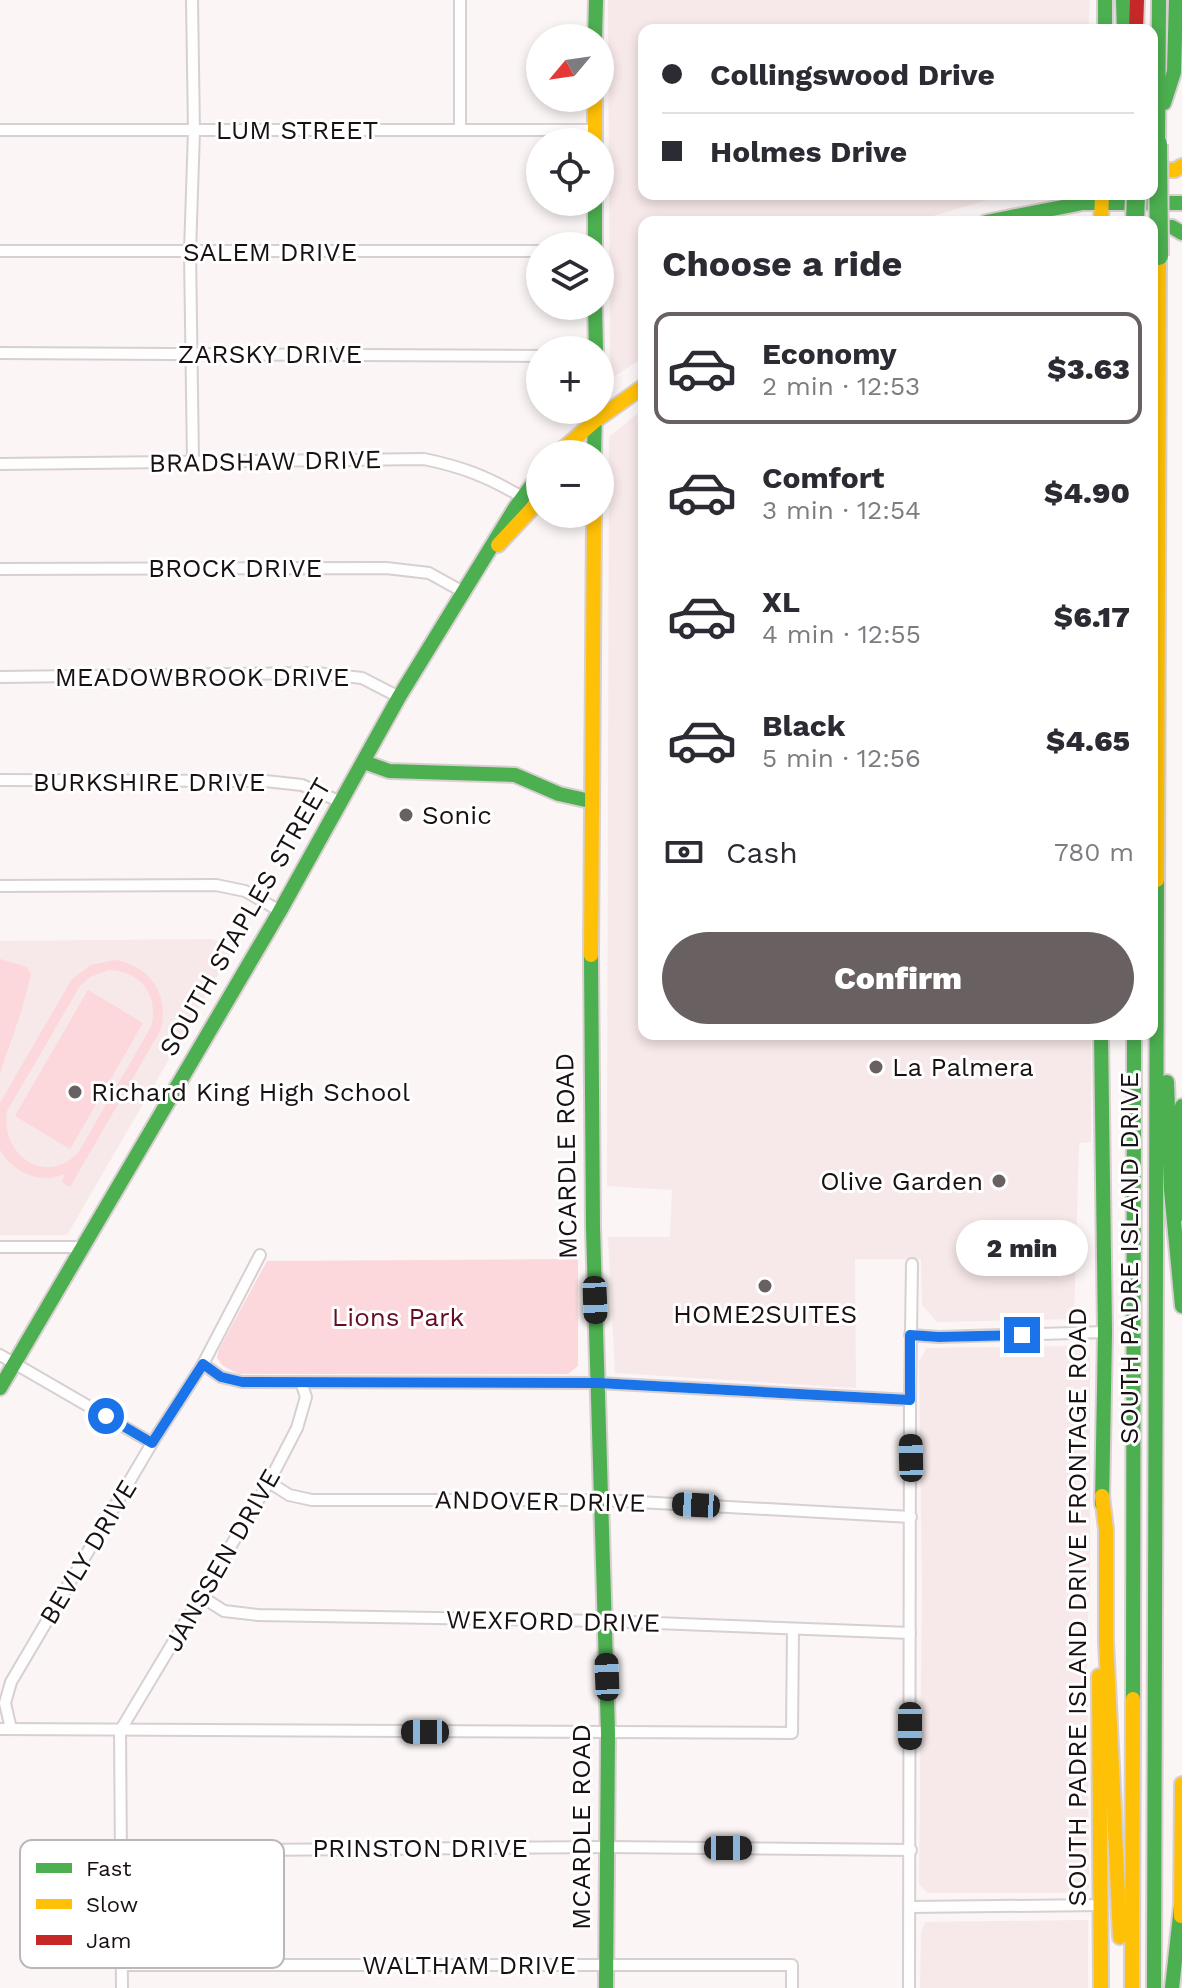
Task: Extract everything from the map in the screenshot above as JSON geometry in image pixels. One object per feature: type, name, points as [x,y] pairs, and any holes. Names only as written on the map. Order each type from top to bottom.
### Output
[{"type":"main road","points":[[595,24],[596,0]]},
{"type":"main road","points":[[1105,0],[1105,24]]},
{"type":"main road","points":[[1123,0],[1124,24]]},
{"type":"main road","points":[[1136,24],[1137,0]]},
{"type":"main road","name":"SOUTH PADRE ISLAND DRIVE","points":[[1158,433],[1159,0]]},
{"type":"main road","points":[[1158,121],[1174,72],[1176,0]]},
{"type":"main road","points":[[1158,170],[1175,170],[1182,166]]},
{"type":"main road","points":[[1134,200],[1182,203]]},
{"type":"main road","points":[[1006,216],[1055,201]]},
{"type":"main road","points":[[1158,227],[1172,227],[1182,233]]},
{"type":"main road","points":[[614,404],[638,390]]},
{"type":"main road","points":[[571,440],[587,424]]},
{"type":"main road","name":"SOUTH STAPLES STREET","points":[[0,1388],[7,1359],[85,1247],[280,911],[399,697],[487,557],[526,506]]},
{"type":"main road","name":"MCARDLE ROAD","points":[[594,528],[590,1043],[608,1733],[606,1988]]},
{"type":"main road","points":[[364,762],[389,771],[515,775],[559,794],[590,801]]},
{"type":"main road","points":[[1158,981],[1164,1016],[1171,1190],[1182,1306]]},
{"type":"main road","name":"SOUTH PADRE ISLAND DRIVE FRONTAGE ROAD","points":[[1101,1040],[1105,1332],[1099,1762],[1101,1988]]},
{"type":"main road","name":"SOUTH PADRE ISLAND DRIVE","points":[[1132,1988],[1134,1040]]},
{"type":"main road","name":"SOUTH PADRE ISLAND DRIVE","points":[[1154,1988],[1155,1040]]},
{"type":"main road","points":[[1182,1106],[1182,1306]]},
{"type":"main road","points":[[1102,1496],[1106,1529],[1106,1641],[1122,1988]]},
{"type":"main road","points":[[1180,1988],[1182,1784]]},
{"type":"main road","points":[[1172,1988],[1181,1906]]},
{"type":"street","points":[[192,0],[194,131],[190,252],[193,461]]},
{"type":"street","points":[[460,0],[460,129]]},
{"type":"street","name":"LUM STREET","points":[[0,130],[460,129],[526,132]]},
{"type":"street","name":"SALEM DRIVE","points":[[0,251],[526,251]]},
{"type":"street","name":"ZARSKY DRIVE","points":[[0,353],[526,356]]},
{"type":"street","name":"BRADSHAW DRIVE","points":[[0,464],[424,459],[459,466],[526,496]]},
{"type":"street","name":"BROCK DRIVE","points":[[0,569],[386,568],[429,573],[465,593]]},
{"type":"street","name":"MEADOWBROOK DRIVE","points":[[0,677],[316,673],[362,678],[399,697]]},
{"type":"street","name":"BURKSHIRE DRIVE","points":[[0,780],[265,781],[302,785],[341,802]]},
{"type":"street","points":[[0,886],[216,885],[245,891],[280,911]]},
{"type":"street","points":[[0,1247],[85,1247]]},
{"type":"street","name":"BEVLY DRIVE","points":[[6,1729],[5,1703],[11,1682],[152,1443],[203,1364],[260,1255]]},
{"type":"street","points":[[909,1988],[912,1264]]},
{"type":"street","points":[[910,1335],[939,1337],[1105,1332]]},
{"type":"street","points":[[7,1359],[152,1443]]},
{"type":"street","points":[[203,1364],[221,1377],[242,1382],[598,1383],[910,1400]]},
{"type":"street","name":"JANSSEN DRIVE","points":[[120,1731],[269,1482],[300,1420],[306,1397],[301,1382]]},
{"type":"street","name":"ANDOVER DRIVE","points":[[269,1482],[289,1495],[312,1500],[603,1500],[911,1517]]},
{"type":"street","name":"WEXFORD DRIVE","points":[[202,1597],[224,1611],[258,1615],[605,1621],[910,1633]]},
{"type":"street","points":[[6,1729],[792,1733],[793,1629]]},
{"type":"street","points":[[120,1731],[122,1840]]},
{"type":"street","name":"PRINSTON DRIVE","points":[[284,1850],[606,1847],[911,1850]]},
{"type":"street","points":[[910,1907],[1101,1905]]},
{"type":"street","name":"WALTHAM DRIVE","points":[[284,1965],[792,1965],[792,1988]]},
{"type":"street","points":[[122,1988],[123,1968]]},
{"type":"shaded area","points":[[608,0],[1090,0],[1088,24],[638,24],[638,200],[988,200],[933,216],[638,216],[638,361],[615,376],[614,336],[610,336],[610,320],[614,320],[614,232],[609,232],[609,216],[614,216],[614,128],[609,128],[609,112],[614,112],[614,24],[608,24]]},
{"type":"shaded area","points":[[638,413],[638,1040],[1091,1040],[1091,1142],[1079,1143],[1074,1319],[937,1322],[922,1305],[921,1259],[855,1259],[856,1388],[615,1373],[608,1237],[670,1237],[672,1190],[607,1186],[609,528],[614,528],[614,440],[609,440]]},
{"type":"shaded area","name":"Richard King High School","points":[[213,939],[233,949],[67,1235],[0,1235],[0,941]]},
{"type":"shaded area","points":[[1082,1346],[1090,1356],[1087,1640],[1089,1888],[1081,1893],[928,1893],[919,1884],[922,1585],[919,1362],[926,1348]]},
{"type":"shaded area","points":[[1088,1920],[1088,1988],[920,1988],[921,1933],[925,1922]]},
{"type":"green space","points":[[0,959],[27,967],[31,974],[0,1073]]},
{"type":"green space","points":[[115,960],[127,963],[148,976],[160,995],[163,1018],[160,1031],[70,1187],[62,1182],[65,1174],[51,1178],[35,1177],[20,1171],[8,1161],[0,1150],[0,1103],[72,979],[91,965]],"holes":[[[108,970],[119,971],[138,980],[150,995],[153,1005],[151,1027],[78,1153],[65,1163],[52,1167],[39,1166],[18,1153],[10,1141],[7,1111],[80,986],[90,977]]]},
{"type":"green space","points":[[88,990],[143,1023],[70,1149],[15,1116]]},
{"type":"green space","name":"Lions Park","points":[[578,1259],[578,1366],[568,1374],[239,1374],[223,1366],[217,1358],[267,1261]]},
{"type":"traffic: fast","points":[[595,24],[596,0]]},
{"type":"traffic: fast","points":[[1105,0],[1105,24]]},
{"type":"traffic: fast","points":[[1123,0],[1124,24]]},
{"type":"traffic: fast","points":[[1158,144],[1159,0]]},
{"type":"traffic: fast","points":[[1164,103],[1174,72],[1176,0]]},
{"type":"traffic: fast","points":[[1158,144],[1159,256]]},
{"type":"traffic: fast","points":[[1135,216],[1136,200]]},
{"type":"traffic: fast","points":[[1017,216],[1083,203],[1182,203]]},
{"type":"traffic: fast","points":[[595,216],[595,232]]},
{"type":"traffic: fast","points":[[1158,227],[1172,227],[1182,233]]},
{"type":"traffic: fast","points":[[595,320],[596,336]]},
{"type":"traffic: fast","points":[[594,440],[595,424]]},
{"type":"traffic: fast","points":[[0,1388],[280,911],[399,697],[526,493]]},
{"type":"traffic: fast","points":[[364,762],[389,771],[515,775],[559,794],[590,801]]},
{"type":"traffic: fast","points":[[591,955],[593,1228],[608,1733],[606,1988]]},
{"type":"traffic: fast","points":[[1101,1040],[1105,1332],[1102,1504]]},
{"type":"traffic: fast","points":[[1133,1699],[1134,1040]]},
{"type":"traffic: fast","points":[[1154,1988],[1157,1040]]},
{"type":"traffic: fast","points":[[1167,1082],[1171,1190],[1182,1306]]},
{"type":"traffic: fast","points":[[1180,1214],[1182,1106]]},
{"type":"traffic: fast","points":[[1172,1988],[1181,1906]]},
{"type":"traffic: slow","points":[[595,112],[595,128]]},
{"type":"traffic: slow","points":[[1158,170],[1175,170],[1182,166]]},
{"type":"traffic: slow","points":[[1101,216],[1102,200]]},
{"type":"traffic: slow","points":[[1158,568],[1159,256]]},
{"type":"traffic: slow","points":[[573,440],[638,390]]},
{"type":"traffic: slow","points":[[498,545],[526,515]]},
{"type":"traffic: slow","points":[[591,955],[594,528]]},
{"type":"traffic: slow","points":[[1102,1496],[1106,1529],[1106,1641],[1120,1937]]},
{"type":"traffic: slow","points":[[1099,1676],[1101,1988]]},
{"type":"traffic: slow","points":[[1132,1988],[1133,1699]]},
{"type":"traffic: slow","points":[[1181,1916],[1182,1784]]},
{"type":"traffic: jam","points":[[1136,24],[1137,0]]},
{"type":"place","name":"Sonic","points":[[406,815]]},
{"type":"place","name":"La Palmera","points":[[876,1067]]},
{"type":"place","name":"Richard King High School","points":[[75,1092]]},
{"type":"place","name":"Olive Garden","points":[[999,1181]]},
{"type":"place","name":"HOME2SUITES","points":[[765,1286]]},
{"type":"route","points":[[106,1416],[152,1443],[203,1364],[221,1377],[242,1382],[598,1383],[910,1400],[910,1335],[1022,1335]]}]
